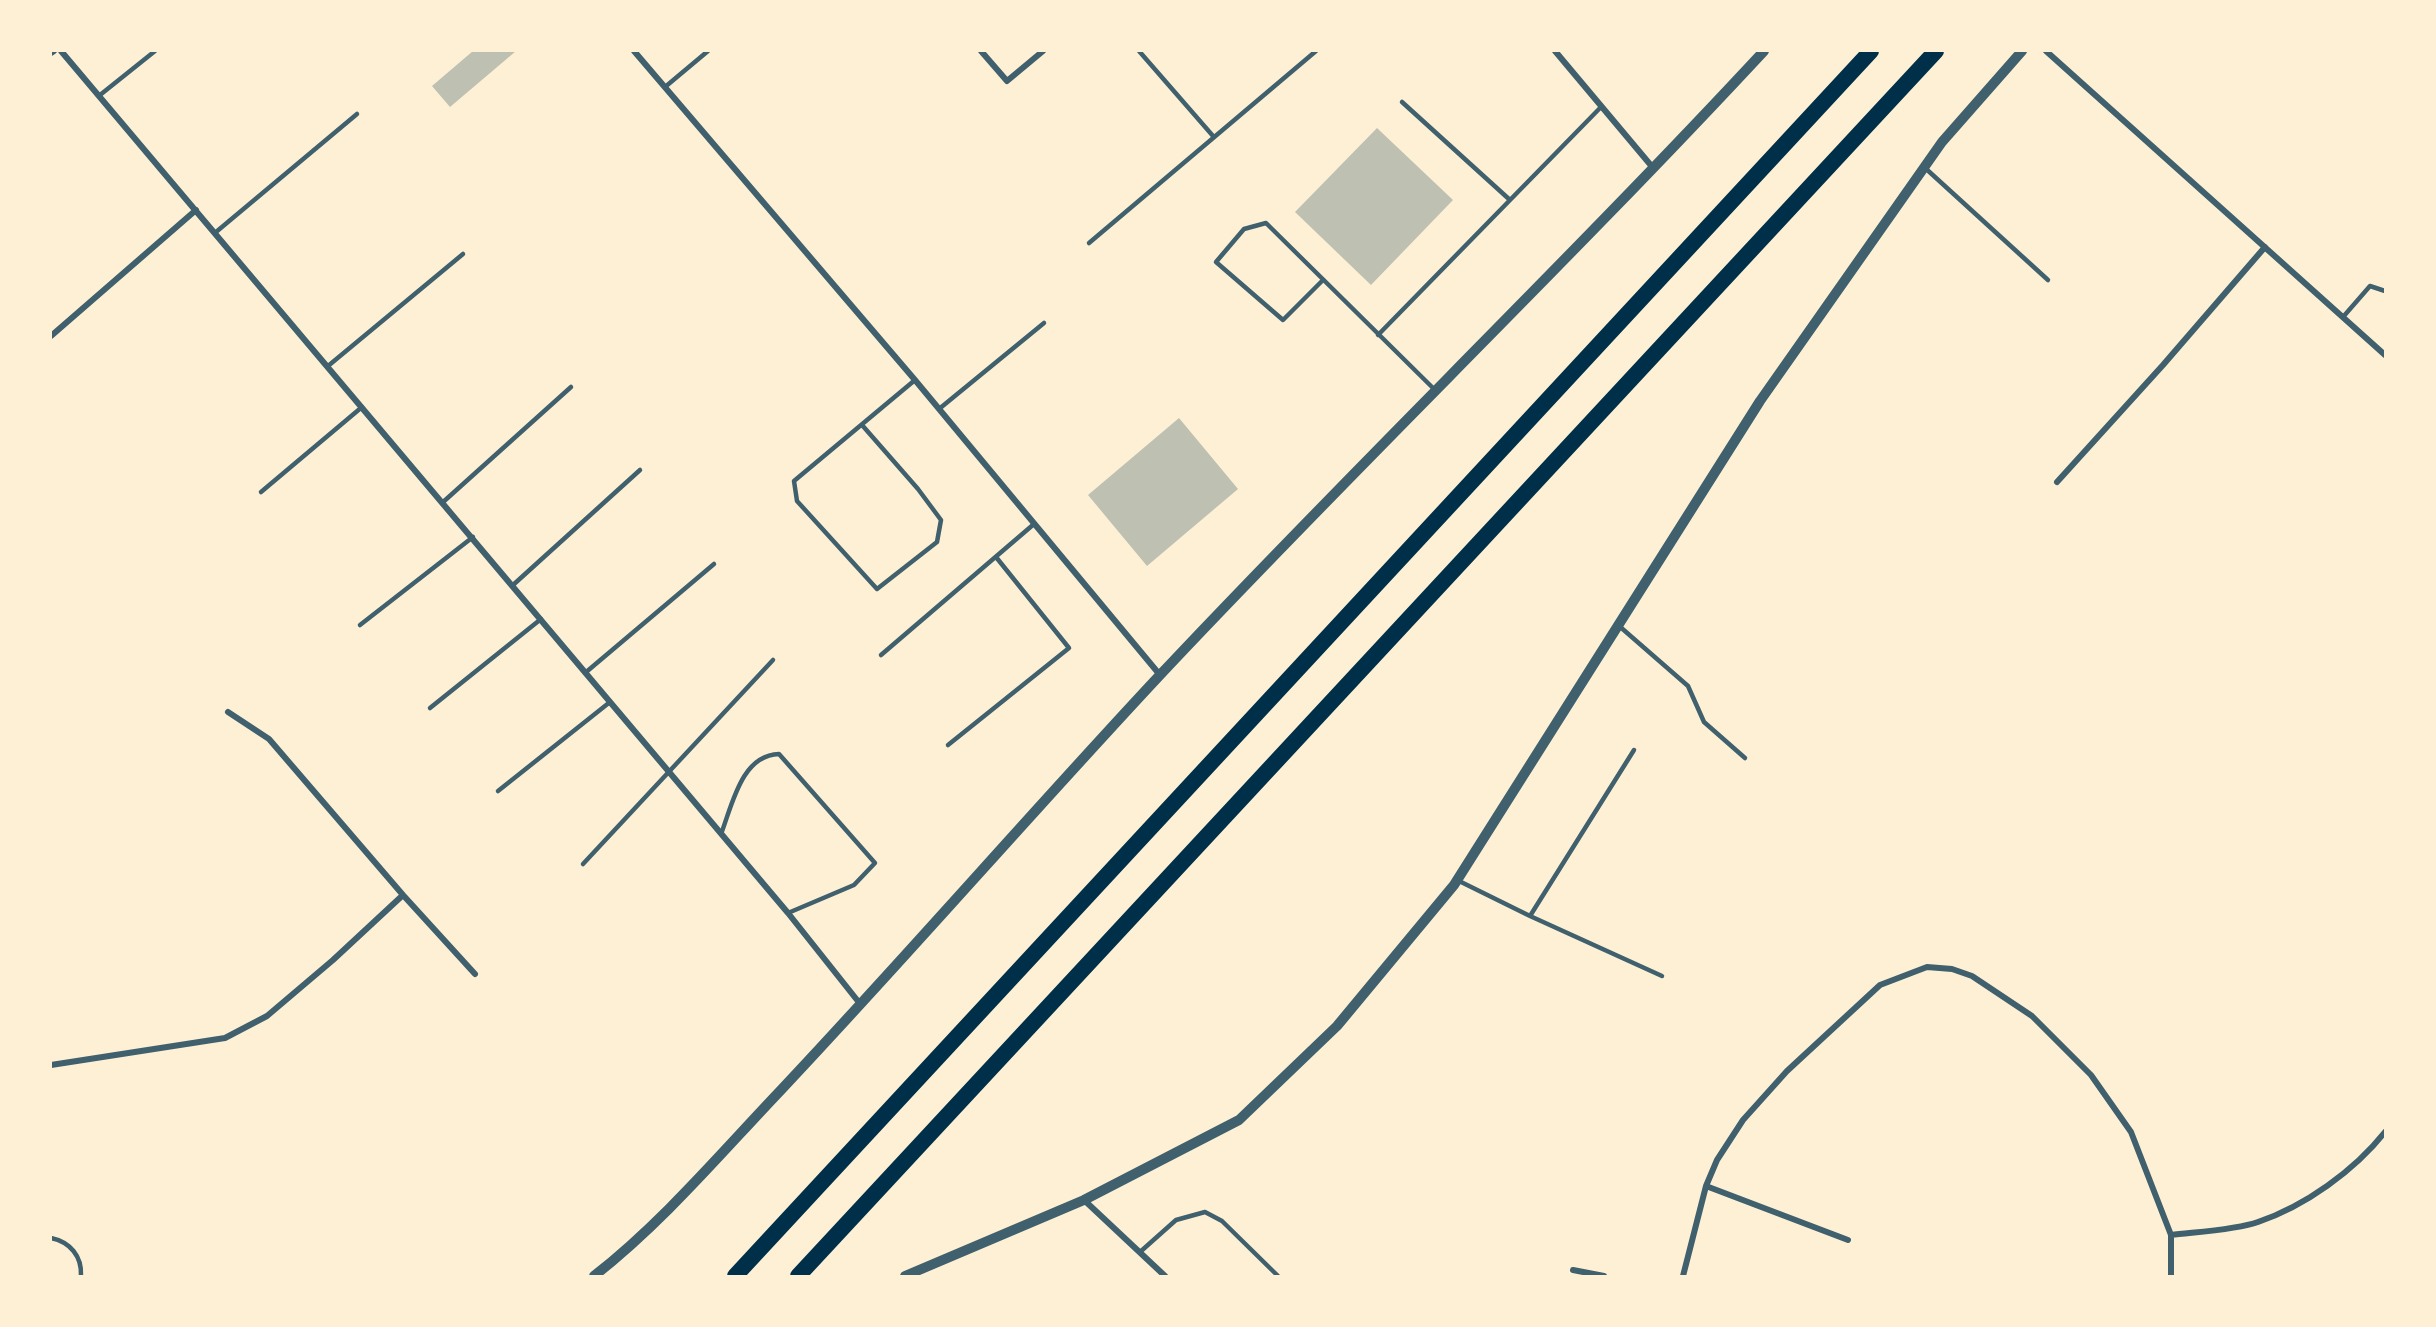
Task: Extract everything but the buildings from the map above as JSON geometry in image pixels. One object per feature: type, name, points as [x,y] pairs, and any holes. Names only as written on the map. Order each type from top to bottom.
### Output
[{"type":"highway","points":[[735,1276],[1871,51]]},
{"type":"highway","points":[[798,1276],[1936,51]]},
{"type":"street","points":[[61,51],[669,771],[788,913],[861,1005]]},
{"type":"street","points":[[634,51],[915,380],[1160,675]]},
{"type":"street","points":[[981,51],[1006,81],[1043,51]]},
{"type":"street","points":[[1555,51],[1654,170]]},
{"type":"street","points":[[594,1276],[667,1209],[861,1005],[1160,675],[1654,170],[1764,51]]},
{"type":"street","points":[[905,1276],[1084,1200],[1239,1120],[1337,1026],[1457,880],[1760,401],[1924,167],[1968,111],[2022,51]]},
{"type":"street","points":[[2046,51],[2385,355]]},
{"type":"street","points":[[51,336],[196,210]]},
{"type":"street","points":[[2057,482],[2163,365],[2265,247]]},
{"type":"street","points":[[228,712],[269,739],[403,895],[476,974]]},
{"type":"street","points":[[51,1065],[225,1038],[267,1016],[333,960],[403,895]]},
{"type":"street","points":[[1683,1276],[1706,1186],[1716,1160],[1743,1120],[1787,1071],[1880,985],[1927,967],[1952,969],[1972,976],[2032,1016],[2091,1075],[2131,1132],[2171,1235],[2171,1276]]},
{"type":"street","points":[[2171,1235],[2257,1222],[2321,1192],[2376,1143],[2385,1132]]},
{"type":"street","points":[[1706,1186],[1848,1240]]},
{"type":"street","points":[[1084,1200],[1165,1276]]},
{"type":"street","points":[[1573,1270],[1604,1276]]},
{"type":"lane","points":[[100,95],[155,51]]},
{"type":"lane","points":[[665,87],[708,51]]},
{"type":"lane","points":[[1139,51],[1213,136]]},
{"type":"lane","points":[[1089,243],[1316,51]]},
{"type":"lane","points":[[1401,102],[1510,200]]},
{"type":"lane","points":[[1378,335],[1601,107]]},
{"type":"lane","points":[[216,232],[357,114]]},
{"type":"lane","points":[[1924,167],[2048,280]]},
{"type":"lane","points":[[1323,280],[1283,320],[1216,262],[1244,229],[1266,223],[1437,392]]},
{"type":"lane","points":[[328,366],[463,254]]},
{"type":"lane","points":[[2343,317],[2370,286],[2385,291]]},
{"type":"lane","points":[[939,409],[1044,323]]},
{"type":"lane","points":[[862,425],[918,489],[941,520],[937,542],[877,589],[797,501],[794,481],[915,380]]},
{"type":"lane","points":[[442,503],[571,387]]},
{"type":"lane","points":[[261,492],[362,407]]},
{"type":"lane","points":[[513,585],[640,470]]},
{"type":"lane","points":[[881,655],[1034,524]]},
{"type":"lane","points":[[360,625],[472,537]]},
{"type":"lane","points":[[948,745],[1069,648],[996,557]]},
{"type":"lane","points":[[585,673],[714,564]]},
{"type":"lane","points":[[430,708],[541,619]]},
{"type":"lane","points":[[1618,625],[1688,686],[1704,722],[1744,758]]},
{"type":"lane","points":[[584,864],[773,660]]},
{"type":"lane","points":[[498,791],[610,702]]},
{"type":"lane","points":[[1530,916],[1634,750]]},
{"type":"lane","points":[[721,834],[745,773],[769,755],[779,754],[875,863],[854,885],[788,913]]},
{"type":"lane","points":[[1457,880],[1662,976]]},
{"type":"lane","points":[[1140,1252],[1176,1220],[1205,1212],[1222,1221],[1278,1276]]},
{"type":"lane","points":[[51,1238],[61,1240],[74,1250],[82,1264],[81,1276]]}]
